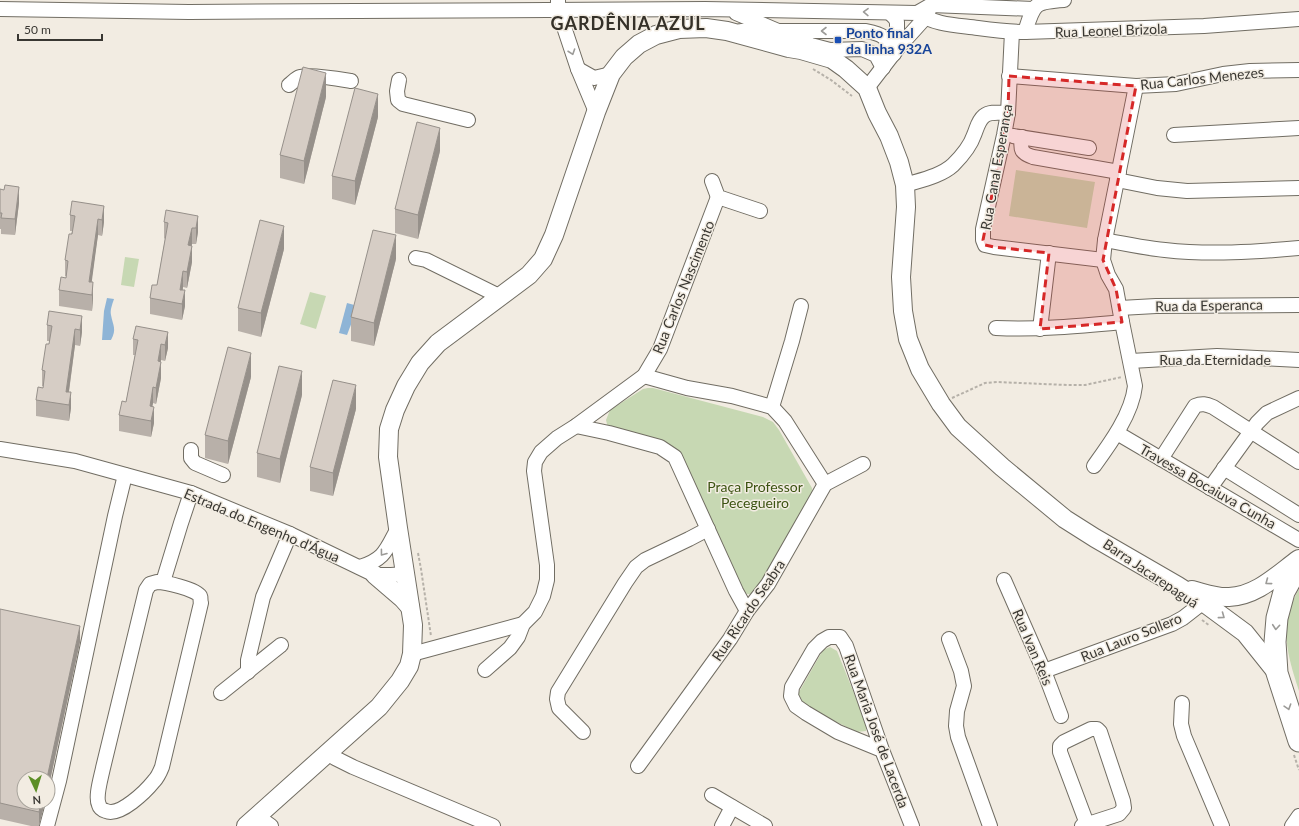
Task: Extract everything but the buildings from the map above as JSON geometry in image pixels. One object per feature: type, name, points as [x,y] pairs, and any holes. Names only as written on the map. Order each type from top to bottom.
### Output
[{"type":"highway","points":[[1296,747],[1277,673],[1275,642],[1277,618],[1284,592],[1299,565]]},
{"type":"main road","points":[[258,823],[328,753],[379,707],[400,681],[409,666],[412,654],[413,624],[388,457],[390,430],[395,410],[403,392],[420,363],[438,343],[529,275],[543,259],[554,235],[596,112],[611,74],[624,57],[639,44],[656,35],[679,29],[706,28],[727,31],[832,59],[846,69],[867,88],[877,113],[889,136],[899,162],[905,185],[906,207],[901,278],[903,311],[908,339],[920,369],[941,404],[958,427],[1002,468],[1066,519],[1095,538],[1178,586],[1245,634],[1277,673]]},
{"type":"main road","points":[[1202,603],[1228,597],[1246,595],[1260,588],[1299,559]]},
{"type":"main road","points":[[367,571],[403,599],[410,607]]},
{"type":"street","points":[[867,88],[931,3],[1032,9],[1038,4],[1046,1],[1064,0]]},
{"type":"street","points":[[0,9],[15,5],[558,5],[890,13],[921,16]]},
{"type":"street","points":[[558,5],[578,69],[596,112]]},
{"type":"street","points":[[726,9],[811,45],[830,50],[862,49],[876,55],[883,68]]},
{"type":"street","name":"Rua Canal Esperança","points":[[1032,9],[1018,32],[1009,76],[1008,113],[983,229],[983,240],[986,245],[994,247],[1049,253]]},
{"type":"street","points":[[890,13],[897,22],[896,51]]},
{"type":"street","name":"Rua Leonel Brizola","points":[[921,16],[942,24],[1018,32],[1169,28],[1299,20]]},
{"type":"street","points":[[727,31],[860,31],[883,36],[896,51]]},
{"type":"street","points":[[578,69],[594,78],[611,74]]},
{"type":"street","name":"Rua Carlos Menezes","points":[[1009,76],[1136,86],[1176,84],[1222,74],[1250,71],[1299,70]]},
{"type":"street","points":[[290,85],[301,77],[312,76],[351,81]]},
{"type":"street","points":[[399,80],[396,91],[398,100],[403,104],[468,120]]},
{"type":"street","points":[[1094,466],[1117,433],[1134,395],[1136,386],[1116,289],[1108,275],[1103,260],[1105,240],[1136,86]]},
{"type":"street","points":[[905,185],[940,173],[952,166],[966,151],[974,136],[977,125],[983,116],[990,113],[1008,113]]},
{"type":"street","points":[[1174,135],[1299,128]]},
{"type":"street","points":[[1004,135],[1089,148]]},
{"type":"street","points":[[1022,137],[1022,149],[1024,152],[1033,157],[1118,176],[1157,188],[1187,191],[1299,188]]},
{"type":"street","points":[[712,181],[718,197],[760,211]]},
{"type":"street","name":"Rua Carlos Nascimento","points":[[412,654],[522,624],[535,612],[543,596],[547,580],[547,564],[534,462],[541,452],[557,438],[576,426],[644,376],[660,349],[718,197]]},
{"type":"street","points":[[1105,240],[1139,247],[1220,253],[1299,248]]},
{"type":"street","points":[[1040,328],[1049,253],[1103,260]]},
{"type":"street","points":[[416,258],[426,260],[501,297]]},
{"type":"street","name":"Rua da Esperanca","points":[[996,328],[1066,328],[1156,306],[1299,305]]},
{"type":"street","points":[[772,407],[792,341],[800,306]]},
{"type":"street","name":"Rua da Eternidade","points":[[1132,367],[1217,356],[1299,360]]},
{"type":"street","points":[[644,376],[687,388],[732,396],[772,407],[785,421],[826,484],[863,464]]},
{"type":"street","points":[[1210,488],[1256,423],[1267,413],[1299,398]]},
{"type":"street","points":[[1161,459],[1191,410],[1199,404],[1206,404],[1299,462]]},
{"type":"street","points":[[576,426],[609,433],[660,447],[675,457],[736,591],[747,611]]},
{"type":"street","name":"Travessa Bocaiuva Cunha","points":[[1117,433],[1299,540]]},
{"type":"street","name":"Estrada do Engenho d'Água","points":[[0,449],[75,461],[192,493],[290,534],[367,571],[391,575],[405,574]]},
{"type":"street","points":[[191,450],[191,458],[195,463],[223,475]]},
{"type":"street","points":[[1224,468],[1299,515]]},
{"type":"street","points":[[47,826],[59,781],[113,523],[125,475]]},
{"type":"street","name":"Rua Ricardo Seabra","points":[[638,766],[730,639],[747,611],[768,584],[826,484]]},
{"type":"street","points":[[163,582],[192,493]]},
{"type":"street","points":[[367,571],[372,563],[385,552],[398,528]]},
{"type":"street","points":[[583,732],[559,708],[557,699],[558,692],[625,582],[636,567],[645,560],[708,529]]},
{"type":"street","points":[[248,672],[248,660],[263,597],[290,534]]},
{"type":"street","name":"Rua Ivan Reis","points":[[1004,580],[1044,671],[1061,716]]},
{"type":"street","points":[[163,582],[195,592],[200,596],[201,603],[196,625],[162,768],[155,780],[144,793],[123,809],[109,812],[101,809],[98,805],[103,768],[146,590],[150,584],[163,582]]},
{"type":"street","name":"Rua Lauro Sollero","points":[[1044,671],[1172,624],[1183,618],[1202,603]]},
{"type":"street","name":"Rua Carlos Nascimento","points":[[485,670],[510,648],[518,637],[522,624]]},
{"type":"street","name":"Rua Maria José de Lacerda","points":[[882,750],[838,732],[812,717],[796,706],[791,696],[792,687],[814,649],[822,640],[829,636],[840,636],[846,646],[882,750],[912,826]]},
{"type":"street","points":[[949,639],[962,672],[964,686],[957,711],[956,726],[958,737],[990,826]]},
{"type":"street","points":[[221,693],[281,645]]},
{"type":"street","points":[[1182,703],[1181,724],[1184,736],[1222,826]]},
{"type":"street","points":[[1091,729],[1097,729],[1100,732],[1124,808],[1119,814],[1084,825],[1060,752],[1060,746],[1064,742],[1091,729]]},
{"type":"street","points":[[328,753],[353,767],[493,826]]},
{"type":"street","points":[[712,795],[765,826]]},
{"type":"street","points":[[722,826],[732,807]]},
{"type":"street","points":[[1292,826],[1299,816]]},
{"type":"path","points":[[941,404],[985,383],[997,382],[1085,385],[1132,367]]},
{"type":"path","name":"Barra Jacarepaguá","points":[[1202,603],[1207,625],[1214,627]]},
{"type":"path","points":[[1296,747],[1299,770]]},
{"type":"highlighted area","points":[[1009,76],[1136,86],[1103,260],[1116,289],[1122,322],[1040,329],[1049,253],[994,247],[985,245],[983,240],[1008,113]]},
{"type":"green space","points":[[1016,170],[1095,182],[1087,228],[1009,216]]},
{"type":"green space","points":[[125,257],[139,259],[134,287],[121,285]]},
{"type":"green space","points":[[310,292],[326,296],[316,329],[300,324]]},
{"type":"green space","name":"Praça Professor Pecegueiro","points":[[653,388],[763,417],[773,422],[812,488],[813,496],[754,595],[747,594],[742,591],[676,453],[608,428],[606,420],[610,410],[643,389]]},
{"type":"green space","points":[[1299,589],[1299,691],[1288,652],[1287,627],[1288,615],[1292,602]]},
{"type":"green space","points":[[830,647],[837,651],[866,723],[866,731],[857,732],[802,705],[798,699],[799,692],[823,650]]},
{"type":"water","points":[[107,298],[114,299],[111,307],[111,313],[114,330],[111,340],[102,340],[104,311]]},
{"type":"water","points":[[347,303],[358,306],[347,335],[339,333]]},
{"type":"place","name":"Ponto final da linha 932A","points":[[838,40]]},
{"type":"district","name":"GARDÊNIA AZUL","points":[[628,23]]}]
